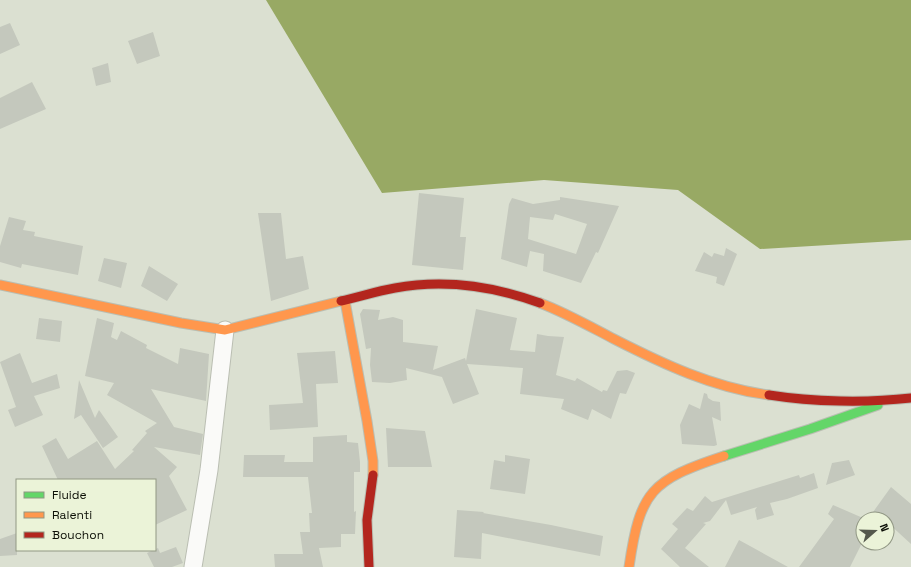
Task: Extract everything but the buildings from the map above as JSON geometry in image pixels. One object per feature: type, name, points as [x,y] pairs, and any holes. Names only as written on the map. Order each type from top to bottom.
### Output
[{"type":"street","points":[[0,285],[107,306],[176,322],[225,330],[395,288],[415,285],[454,284],[510,293],[563,312],[613,338],[677,368],[708,381],[741,392],[805,399],[892,400],[911,398]]},
{"type":"street","points":[[345,301],[373,461],[373,478],[367,520],[369,567]]},
{"type":"street","points":[[193,567],[209,470],[225,330]]},
{"type":"street","points":[[629,567],[635,532],[642,511],[656,488],[664,482],[677,474],[713,459],[808,430],[892,400]]},
{"type":"shaded area","points":[[266,0],[911,0],[911,240],[760,249],[678,190],[544,180],[382,193]]},
{"type":"traffic: fast","points":[[724,456],[810,429],[878,405]]},
{"type":"traffic: slow","points":[[0,285],[181,323],[225,330],[341,301]]},
{"type":"traffic: slow","points":[[345,301],[367,421],[373,461],[373,475]]},
{"type":"traffic: slow","points":[[540,303],[568,315],[614,339],[689,374],[728,387],[769,395]]},
{"type":"traffic: slow","points":[[629,567],[638,521],[653,492],[665,482],[680,473],[724,456]]},
{"type":"traffic: jam","points":[[341,301],[413,285],[450,284],[486,288],[540,303]]},
{"type":"traffic: jam","points":[[769,395],[840,401],[876,401],[911,398]]},
{"type":"traffic: jam","points":[[369,567],[367,520],[373,475]]}]
